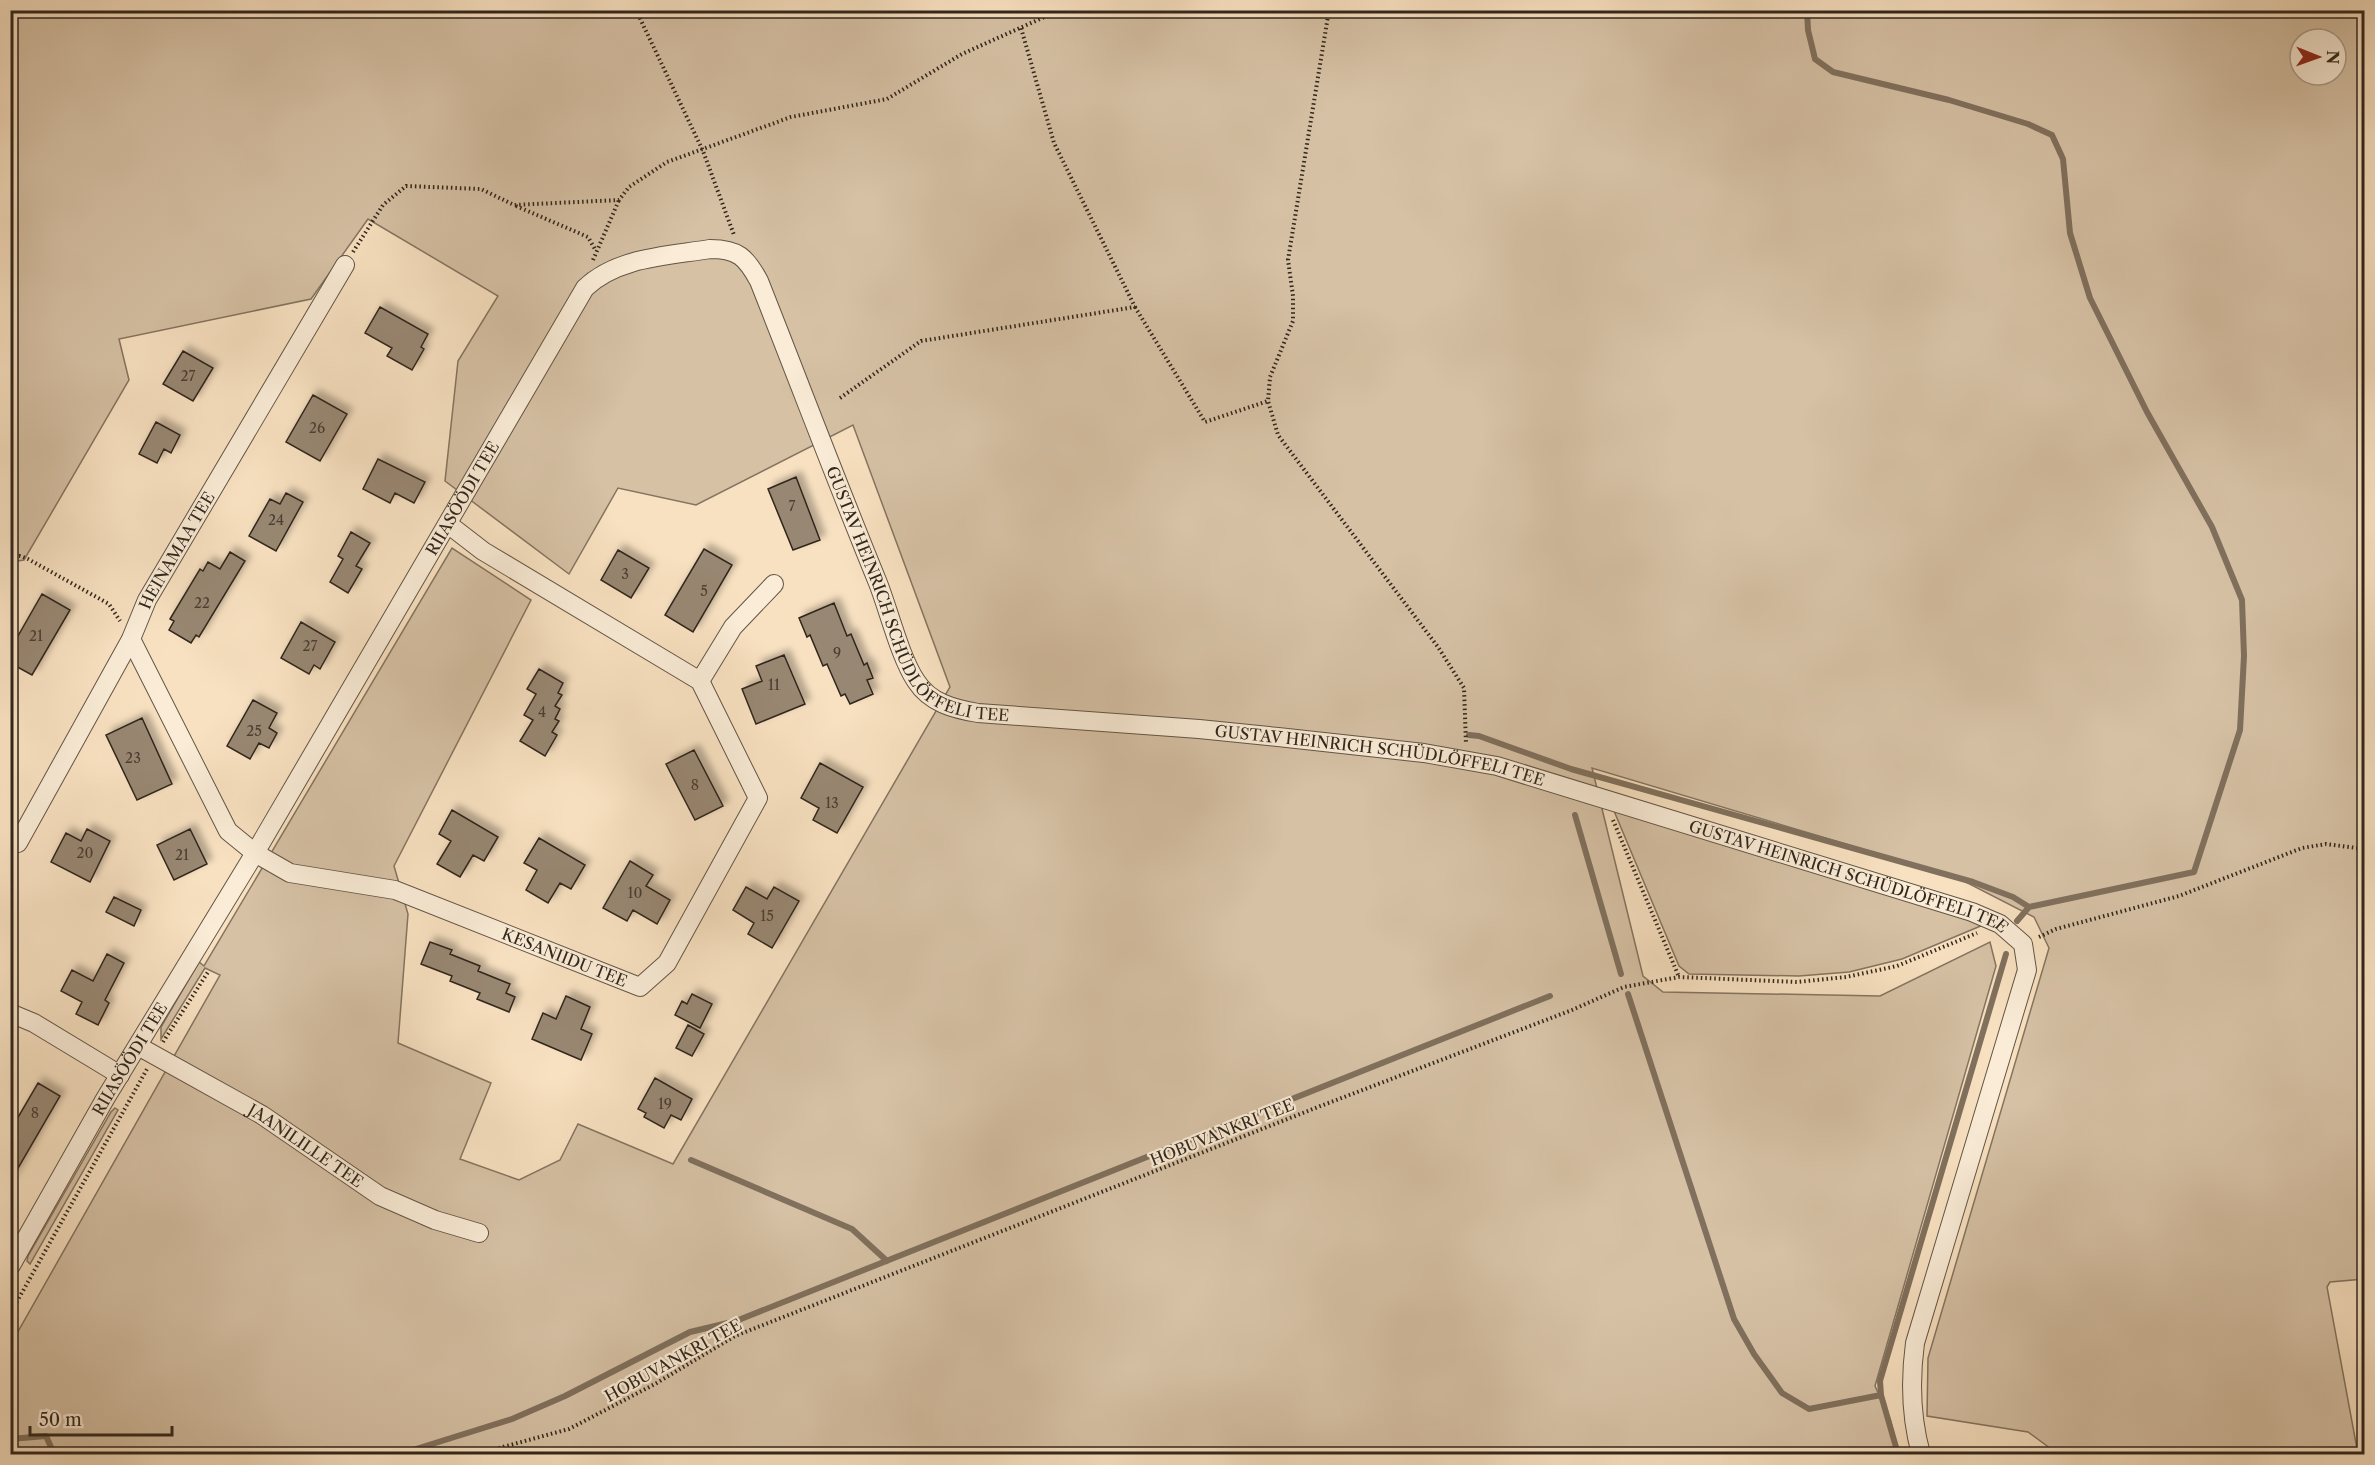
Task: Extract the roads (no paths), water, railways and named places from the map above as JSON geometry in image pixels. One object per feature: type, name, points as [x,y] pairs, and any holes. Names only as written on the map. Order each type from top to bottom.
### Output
[{"type":"street","name":"RIIASÖÖDI TEE","points":[[10,1267],[105,1099],[255,853],[577,300],[594,279],[630,263],[710,249],[724,249],[742,257]]},
{"type":"street","name":"GUSTAV HEINRICH SCHÜDLÖFFELI TEE","points":[[742,257],[750,264],[759,281],[890,611],[909,668],[917,682],[929,695],[954,709],[978,713],[1199,729],[1378,748],[1497,766],[1972,912],[2000,924],[2023,945],[2027,970],[2023,986],[1915,1343],[1911,1371],[1913,1409],[1921,1455]]},
{"type":"street","name":"HEINAMAA TEE","points":[[18,843],[131,639],[147,600],[345,265]]},
{"type":"street","points":[[448,524],[483,551],[700,681],[733,627],[774,584]]},
{"type":"street","points":[[131,639],[228,831],[255,853]]},
{"type":"street","name":"KESANIIDU TEE","points":[[255,853],[290,873],[394,890],[640,987],[667,963],[758,798],[700,681]]},
{"type":"street","points":[[10,1013],[34,1023],[120,1074]]},
{"type":"street","name":"JAANILILLE TEE","points":[[138,1046],[154,1057],[262,1115],[380,1196],[435,1220],[479,1233]]},
{"type":"waterway","points":[[1807,10],[1808,30],[1815,59],[1833,72],[1949,100],[2028,124],[2052,135],[2063,159],[2070,233],[2090,298],[2147,412],[2212,527],[2242,600],[2244,656],[2240,730],[2194,872],[2029,907],[2017,921]]},
{"type":"waterway","points":[[1469,735],[1479,736],[1571,769],[1973,882],[2013,897],[2029,907]]},
{"type":"waterway","points":[[1575,815],[1621,974]]},
{"type":"waterway","points":[[1898,1454],[1881,1395],[1880,1381],[2006,954]]},
{"type":"waterway","points":[[1628,994],[1734,1319],[1754,1354],[1782,1393],[1809,1409],[1881,1395]]},
{"type":"waterway","points":[[400,1454],[512,1419],[565,1396],[690,1332],[736,1321],[1550,996]]},
{"type":"waterway","points":[[691,1160],[852,1229],[887,1261]]},
{"type":"waterway","points":[[10,1439],[46,1436],[54,1454]]}]
